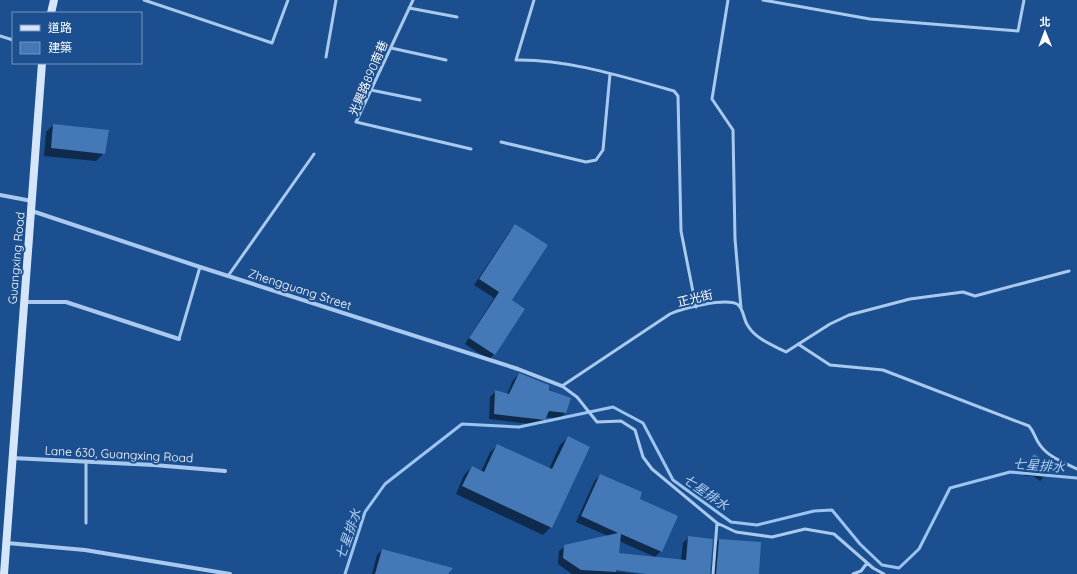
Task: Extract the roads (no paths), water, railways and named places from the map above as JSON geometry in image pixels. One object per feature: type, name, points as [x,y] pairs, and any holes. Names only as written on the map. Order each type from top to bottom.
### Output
[{"type":"main road","points":[[51,12],[54,0]]},
{"type":"main road","name":"Guangxing Road","points":[[4,574],[2,554],[5,542],[12,458],[32,211],[42,64]]},
{"type":"street","points":[[0,195],[32,201]]},
{"type":"street","name":"Zhengguang Street","points":[[32,211],[200,267],[523,370],[562,386]]},
{"type":"street","points":[[24,302],[66,302],[179,339]]},
{"type":"street","name":"Lane 630, Guangxing Road","points":[[12,458],[86,461],[225,471]]},
{"type":"street","points":[[5,542],[85,550],[230,574]]},
{"type":"lane","points":[[144,0],[272,43],[288,0]]},
{"type":"lane","points":[[326,56],[336,0]]},
{"type":"lane","name":"光興路890南巷","points":[[413,0],[356,122],[471,149]]},
{"type":"lane","points":[[534,0],[516,60],[540,59],[610,74],[674,91],[678,96],[681,231],[696,307]]},
{"type":"lane","points":[[728,0],[712,99],[733,130],[735,239],[741,308],[747,325],[765,342],[786,352],[830,324],[849,315],[910,299],[963,292],[975,296],[1069,271]]},
{"type":"lane","points":[[763,0],[870,19],[1018,32],[1024,0]]},
{"type":"lane","points":[[409,8],[457,17]]},
{"type":"lane","points":[[0,36],[12,40]]},
{"type":"lane","points":[[391,48],[446,60]]},
{"type":"lane","points":[[501,142],[586,162],[596,160],[603,150],[610,74]]},
{"type":"lane","points":[[371,90],[420,100]]},
{"type":"lane","points":[[228,276],[314,154]]},
{"type":"lane","points":[[179,339],[200,267]]},
{"type":"lane","name":"正光街","points":[[562,386],[670,314],[685,308],[696,307],[718,301],[737,304],[741,308]]},
{"type":"lane","points":[[798,344],[830,366],[883,370],[1029,426],[1036,434],[1040,445],[1056,458],[1077,469]]},
{"type":"lane","points":[[562,386],[577,397],[597,422],[621,421],[635,430],[643,457],[652,469],[717,523],[736,532],[772,537],[805,529],[834,534],[867,563],[884,574]]},
{"type":"lane","points":[[86,461],[86,523]]},
{"type":"lane","points":[[713,574],[717,523]]},
{"type":"lane","points":[[854,574],[860,572],[867,563]]},
{"type":"waterway","name":"七星排水","points":[[345,574],[365,512],[385,484],[462,424],[519,427],[613,407],[643,423],[673,480],[731,522],[757,525],[814,511],[832,510],[860,544],[882,565],[899,568],[919,549],[950,488],[1010,472],[1077,478]]}]
